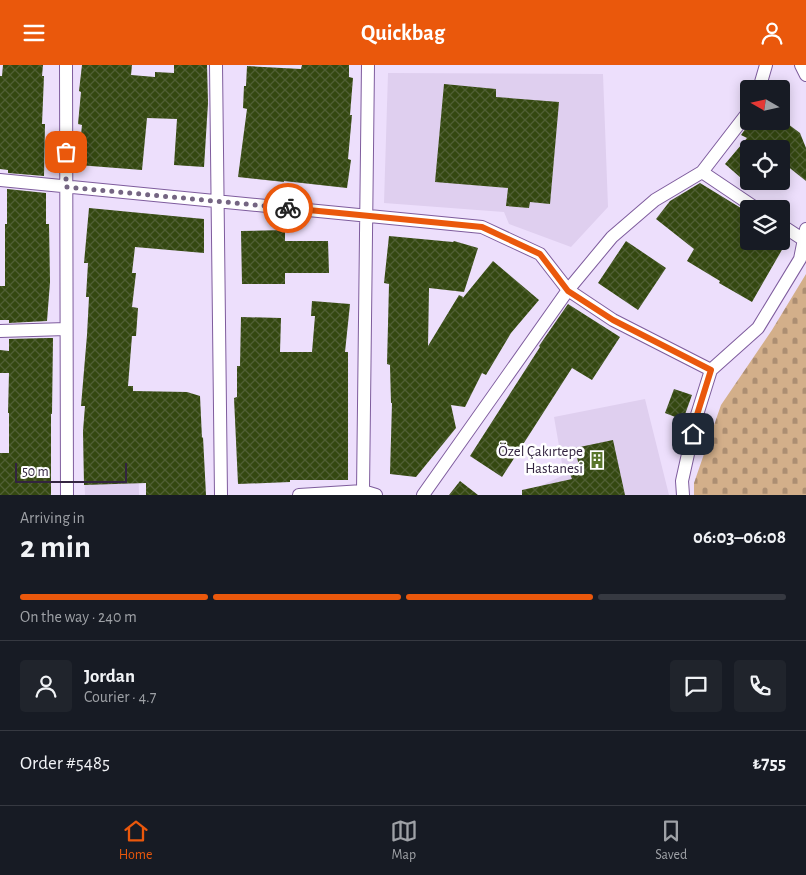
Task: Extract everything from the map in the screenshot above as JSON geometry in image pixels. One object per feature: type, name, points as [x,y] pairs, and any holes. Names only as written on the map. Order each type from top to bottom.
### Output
[{"type":"street","points":[[66,65],[67,495]]},
{"type":"street","points":[[216,65],[221,495]]},
{"type":"street","points":[[363,491],[368,65]]},
{"type":"street","points":[[762,80],[766,65]]},
{"type":"street","points":[[801,65],[806,75]]},
{"type":"street","points":[[422,495],[568,291],[612,237],[655,200],[702,172],[740,123]]},
{"type":"street","points":[[702,172],[744,200]]},
{"type":"street","points":[[0,180],[482,227],[540,254],[568,291],[613,320],[711,370]]},
{"type":"street","points":[[683,495],[682,481],[696,418],[711,370],[758,328],[800,259],[805,235],[790,229]]},
{"type":"street","points":[[0,331],[66,329]]},
{"type":"street","points":[[299,495],[363,491],[376,495]]},
{"type":"shaded area","points":[[388,73],[603,74],[608,207],[571,247],[509,224],[504,212],[384,203]]},
{"type":"shaded area","points":[[645,399],[669,495],[537,495],[536,490],[540,486],[564,475],[554,417]]},
{"type":"shaded area","points":[[138,446],[139,495],[85,495],[83,447]]},
{"type":"green space","points":[[806,274],[806,495],[694,495],[694,483],[721,405],[772,330]]},
{"type":"building","points":[[3,65],[43,65],[42,124],[45,124],[44,176],[8,173],[8,170],[0,169],[0,76],[2,76]]},
{"type":"building","points":[[82,65],[132,65],[131,75],[155,77],[155,72],[174,73],[174,65],[207,65],[208,103],[204,167],[174,165],[177,119],[147,118],[142,170],[78,165],[82,125],[78,124]]},
{"type":"building","points":[[302,65],[349,65],[349,77],[353,78],[348,159],[351,160],[347,188],[238,177],[247,109],[243,108],[247,66],[301,69]]},
{"type":"building","points":[[444,84],[496,89],[496,97],[559,102],[550,204],[530,202],[529,208],[506,206],[508,188],[435,182]]},
{"type":"building","points":[[790,126],[800,133],[806,148],[806,181],[790,168],[790,140],[745,140],[747,138],[741,135],[745,130],[790,130]]},
{"type":"building","points":[[740,146],[740,177],[725,164]]},
{"type":"building","points":[[700,183],[740,207],[740,250],[782,250],[752,302],[719,283],[720,281],[687,261],[694,249],[656,219],[670,201]]},
{"type":"building","points":[[7,189],[46,193],[46,224],[49,224],[50,282],[47,321],[9,323],[9,320],[0,320],[0,286],[5,286]]},
{"type":"building","points":[[89,208],[204,219],[204,253],[135,247],[132,273],[136,273],[132,307],[138,308],[136,336],[132,336],[128,386],[133,386],[133,391],[187,392],[200,396],[206,495],[146,495],[146,483],[84,485],[83,431],[85,406],[81,406],[89,297],[86,297],[88,263],[84,263]]},
{"type":"building","points":[[285,230],[285,241],[328,241],[329,273],[285,273],[285,284],[242,284],[241,231]]},
{"type":"building","points":[[389,236],[454,241],[478,248],[464,292],[429,288],[428,346],[459,295],[463,297],[462,299],[493,261],[539,300],[511,333],[486,375],[482,373],[465,407],[451,405],[456,428],[416,477],[390,474],[392,403],[390,365],[387,364],[389,284],[384,283]]},
{"type":"building","points":[[626,241],[666,268],[638,310],[598,283]]},
{"type":"building","points":[[312,301],[350,304],[345,352],[348,352],[348,480],[290,480],[290,482],[238,484],[234,398],[237,397],[237,366],[240,366],[241,317],[281,318],[280,352],[312,352],[315,316],[311,316]]},
{"type":"building","points":[[568,304],[620,337],[592,380],[572,368],[502,477],[470,456],[539,346]]},
{"type":"building","points":[[53,338],[51,495],[0,495],[0,453],[9,453],[9,373],[0,373],[0,350],[9,351],[9,339]]},
{"type":"building","points":[[674,389],[692,395],[683,420],[665,413]]},
{"type":"building","name":"Özel Çakırtepe Hastanesi","points":[[613,440],[625,495],[522,495],[522,490],[572,479],[570,474],[580,471],[575,448]]},
{"type":"building","points":[[460,481],[478,495],[449,495]]},
{"type":"way so far","points":[[66,152],[66,187],[288,208]]},
{"type":"place","name":"Özel Çakırtepe Hastanesi","points":[[597,460]]},
{"type":"route","points":[[288,208],[482,227],[540,254],[568,291],[613,320],[711,370],[693,434]]}]
